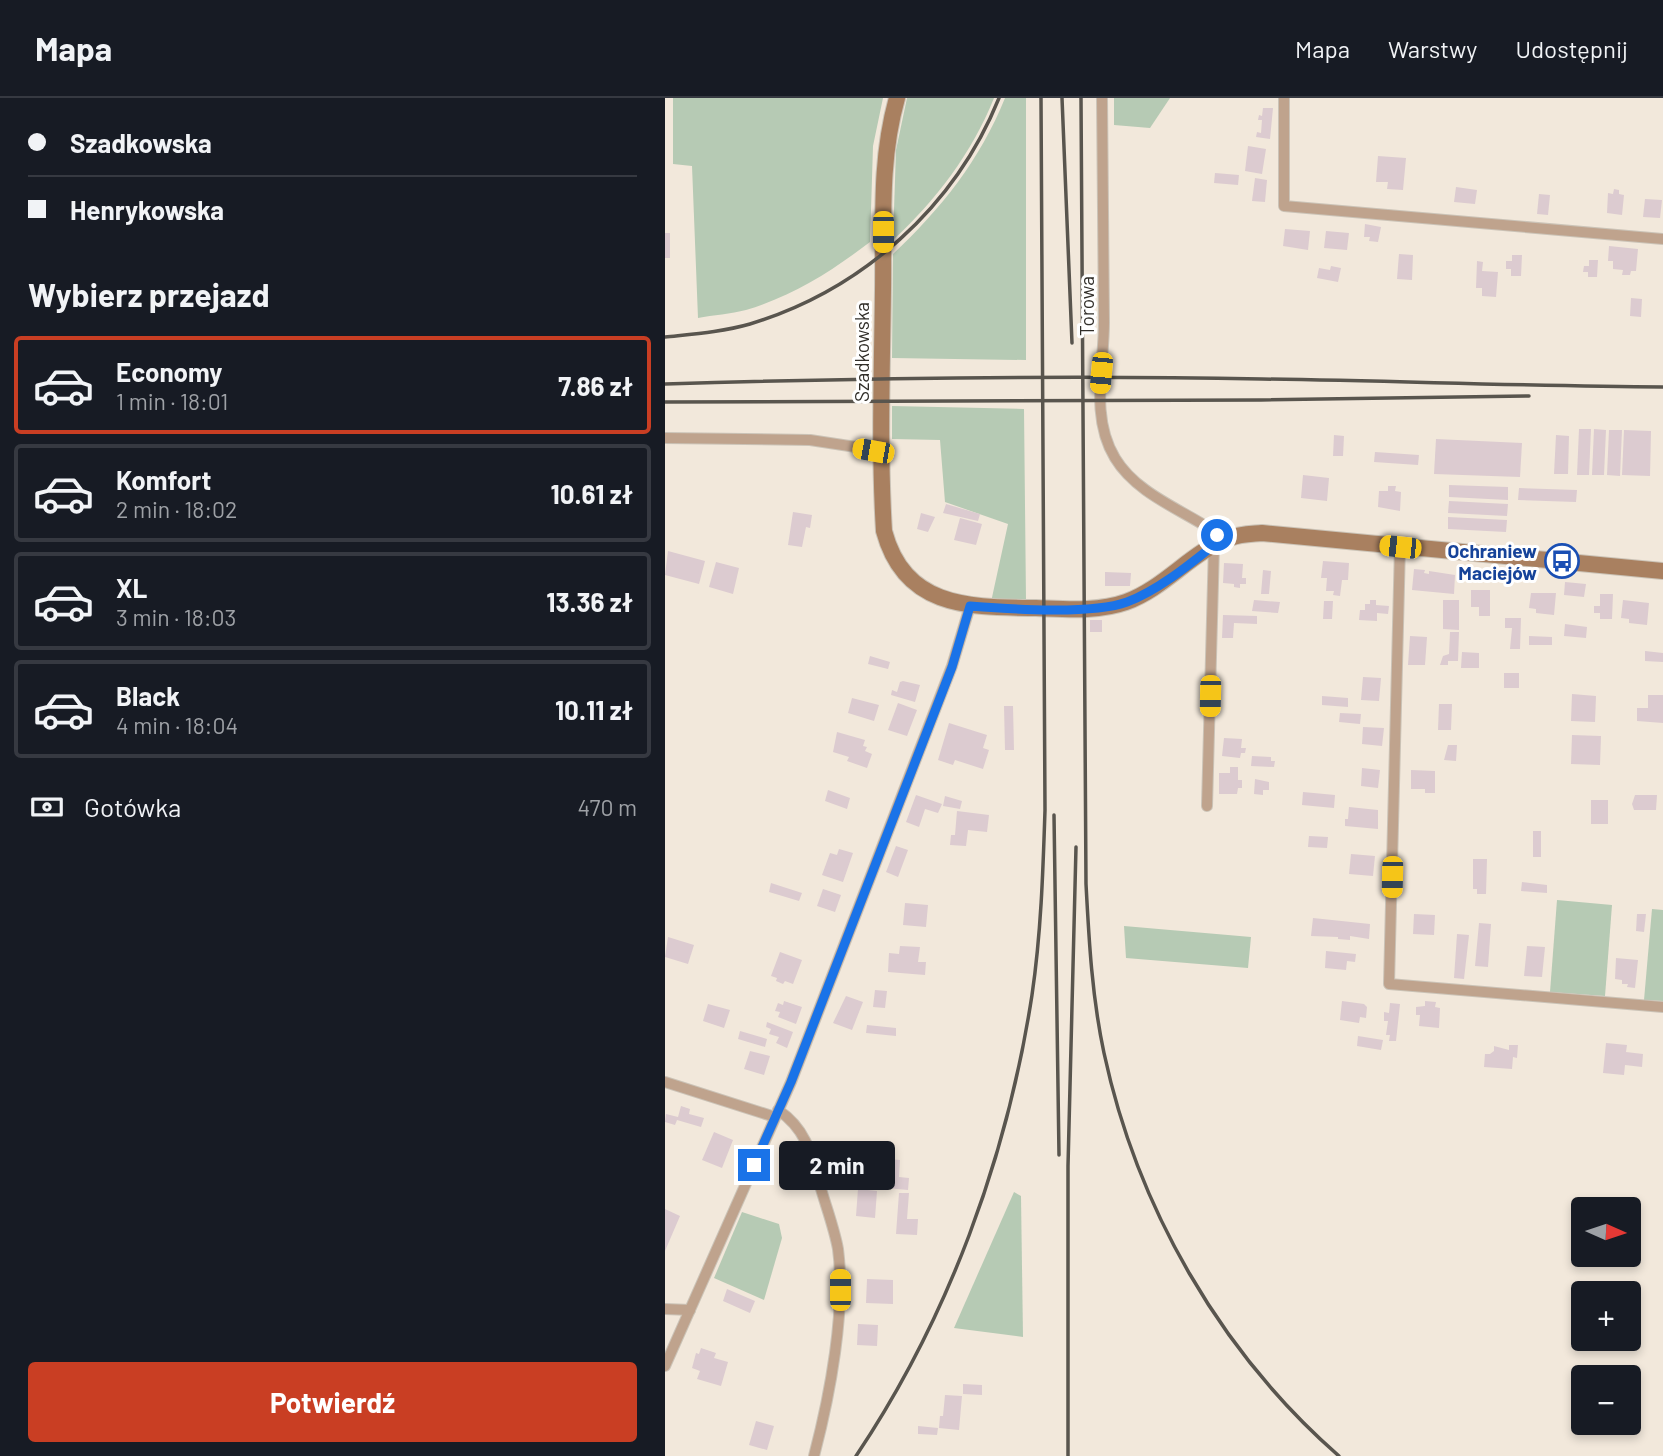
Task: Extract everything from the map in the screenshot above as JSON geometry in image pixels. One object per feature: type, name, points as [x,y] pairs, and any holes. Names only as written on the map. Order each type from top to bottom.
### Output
[{"type":"street","name":"Szadkowska","points":[[897,98],[885,146],[883,190],[884,531],[888,547],[897,563],[913,581],[931,593],[951,602],[970,606],[1075,609],[1114,606],[1153,589],[1218,544],[1240,536],[1270,533],[1663,571]]},
{"type":"street","name":"Torowa","points":[[1103,98],[1104,337],[1099,390],[1107,444],[1116,460],[1134,480],[1212,530],[1218,544]]},
{"type":"street","points":[[1285,98],[1284,206],[1663,239]]},
{"type":"street","points":[[665,438],[810,440],[882,451]]},
{"type":"street","points":[[1207,806],[1218,544]]},
{"type":"street","points":[[1400,547],[1389,984],[1663,1007]]},
{"type":"street","points":[[665,1366],[777,1113],[952,667],[970,606]]},
{"type":"street","points":[[665,1082],[792,1119],[810,1151],[837,1245],[840,1269],[834,1352],[814,1456]]},
{"type":"street","points":[[665,1309],[690,1310]]},
{"type":"green space","points":[[673,98],[883,98],[873,146],[870,242],[826,273],[780,298],[734,313],[698,318],[692,166],[673,164]]},
{"type":"green space","points":[[907,98],[994,98],[964,157],[924,209],[893,240],[896,150]]},
{"type":"green space","points":[[1005,98],[1026,98],[1026,360],[892,358],[893,254],[958,182],[984,142]]},
{"type":"green space","points":[[1114,98],[1170,98],[1150,128],[1114,125]]},
{"type":"green space","points":[[892,406],[1024,409],[1026,601],[991,602],[1008,524],[945,502],[940,440],[892,439]]},
{"type":"green space","points":[[1557,900],[1612,905],[1605,996],[1550,992]]},
{"type":"green space","points":[[1652,909],[1663,910],[1663,1001],[1644,1000]]},
{"type":"green space","points":[[1124,926],[1251,937],[1248,968],[1126,958]]},
{"type":"green space","points":[[1014,1192],[1021,1196],[1023,1337],[954,1328]]},
{"type":"green space","points":[[742,1212],[779,1224],[782,1238],[764,1300],[714,1278]]},
{"type":"building","points":[[1263,108],[1273,108],[1270,139],[1256,137],[1257,132],[1261,133],[1262,120],[1258,120],[1259,115],[1262,116]]},
{"type":"building","points":[[1248,146],[1266,149],[1262,174],[1245,171]]},
{"type":"building","points":[[1378,156],[1406,158],[1403,190],[1387,189],[1388,182],[1376,182]]},
{"type":"building","points":[[1215,173],[1239,175],[1238,185],[1214,183]]},
{"type":"building","points":[[1255,178],[1267,180],[1265,202],[1252,201]]},
{"type":"building","points":[[1456,187],[1477,190],[1475,204],[1454,202]]},
{"type":"building","points":[[1614,189],[1624,195],[1622,215],[1607,213],[1608,193],[1613,194]]},
{"type":"building","points":[[1539,194],[1550,195],[1548,215],[1537,214]]},
{"type":"building","points":[[1645,199],[1662,200],[1660,218],[1643,217]]},
{"type":"building","points":[[1365,224],[1381,227],[1378,242],[1364,237]]},
{"type":"building","points":[[1285,229],[1310,231],[1308,250],[1283,246]]},
{"type":"building","points":[[1326,231],[1349,233],[1347,250],[1324,248]]},
{"type":"building","points":[[665,233],[670,233],[670,258],[665,258]]},
{"type":"building","points":[[1609,246],[1638,249],[1636,271],[1631,271],[1630,275],[1622,275],[1623,270],[1613,269],[1613,261],[1608,261]]},
{"type":"building","points":[[1399,254],[1413,255],[1412,280],[1397,279]]},
{"type":"building","points":[[1512,255],[1522,255],[1521,276],[1511,276],[1511,269],[1506,269],[1506,261],[1512,261]]},
{"type":"building","points":[[1589,260],[1598,260],[1597,277],[1588,277],[1588,272],[1583,272],[1584,266],[1589,266]]},
{"type":"building","points":[[1477,261],[1483,262],[1482,271],[1498,272],[1496,297],[1482,296],[1482,288],[1476,288]]},
{"type":"building","points":[[1331,266],[1341,268],[1338,282],[1317,278],[1319,268],[1330,270]]},
{"type":"building","points":[[1631,298],[1642,299],[1641,317],[1630,316]]},
{"type":"building","points":[[1579,429],[1591,429],[1589,475],[1577,475]]},
{"type":"building","points":[[1594,429],[1606,430],[1604,475],[1592,475]]},
{"type":"building","points":[[1609,430],[1622,430],[1620,476],[1607,475]]},
{"type":"building","points":[[1624,430],[1651,431],[1650,476],[1622,475]]},
{"type":"building","points":[[1334,435],[1344,436],[1343,456],[1333,456]]},
{"type":"building","points":[[1556,435],[1569,436],[1568,474],[1554,474]]},
{"type":"building","points":[[1436,439],[1522,443],[1520,477],[1434,474]]},
{"type":"building","points":[[1375,452],[1419,455],[1418,465],[1374,462]]},
{"type":"building","points":[[1303,475],[1329,478],[1327,501],[1301,498]]},
{"type":"building","points":[[1449,485],[1508,487],[1508,500],[1449,497]]},
{"type":"building","points":[[1388,486],[1396,486],[1395,491],[1401,492],[1400,511],[1378,507],[1379,491],[1388,491]]},
{"type":"building","points":[[1519,488],[1577,490],[1576,502],[1518,500]]},
{"type":"building","points":[[1449,501],[1508,504],[1507,516],[1448,513]]},
{"type":"building","points":[[946,504],[980,514],[978,521],[943,513]]},
{"type":"building","points":[[793,512],[812,515],[810,528],[806,527],[802,547],[788,545]]},
{"type":"building","points":[[921,513],[935,517],[928,532],[917,529]]},
{"type":"building","points":[[1448,517],[1507,520],[1506,532],[1448,529]]},
{"type":"building","points":[[960,518],[982,524],[976,545],[954,540]]},
{"type":"building","points":[[668,551],[705,561],[699,584],[665,575]]},
{"type":"building","points":[[1323,561],[1349,563],[1348,580],[1342,580],[1340,596],[1333,595],[1334,591],[1326,591],[1327,578],[1321,578]]},
{"type":"building","points":[[716,562],[739,568],[733,594],[709,587]]},
{"type":"building","points":[[1224,563],[1243,564],[1242,578],[1246,578],[1246,584],[1240,584],[1240,588],[1234,587],[1234,584],[1223,583]]},
{"type":"building","points":[[1414,569],[1425,570],[1424,573],[1429,574],[1429,571],[1455,575],[1454,594],[1412,590]]},
{"type":"building","points":[[1263,570],[1271,571],[1269,594],[1261,594]]},
{"type":"building","points":[[1105,572],[1131,573],[1130,586],[1105,586]]},
{"type":"building","points":[[1565,582],[1586,584],[1584,597],[1564,595]]},
{"type":"building","points":[[1471,590],[1490,590],[1490,616],[1479,616],[1479,607],[1471,607]]},
{"type":"building","points":[[1531,593],[1556,593],[1554,615],[1536,613],[1536,609],[1529,608]]},
{"type":"building","points":[[1600,594],[1613,594],[1612,619],[1600,619],[1600,613],[1594,613],[1594,606],[1600,606]]},
{"type":"building","points":[[1254,600],[1280,602],[1278,613],[1252,611]]},
{"type":"building","points":[[1370,600],[1376,600],[1376,605],[1389,606],[1388,614],[1377,613],[1377,621],[1359,620],[1360,610],[1365,610],[1365,604],[1370,604]]},
{"type":"building","points":[[1443,600],[1459,600],[1459,630],[1443,629]]},
{"type":"building","points":[[1623,600],[1649,603],[1647,625],[1629,623],[1629,619],[1621,618]]},
{"type":"building","points":[[1324,601],[1333,601],[1332,619],[1323,619]]},
{"type":"building","points":[[1223,615],[1257,616],[1257,624],[1234,623],[1233,638],[1222,638]]},
{"type":"building","points":[[1505,618],[1521,618],[1520,649],[1510,649],[1512,628],[1505,628]]},
{"type":"building","points":[[1090,620],[1102,620],[1102,632],[1090,632]]},
{"type":"building","points":[[1565,624],[1587,627],[1586,638],[1564,636]]},
{"type":"building","points":[[1450,632],[1459,632],[1458,661],[1448,661],[1448,665],[1440,665],[1443,656],[1449,654]]},
{"type":"building","points":[[1410,636],[1427,637],[1425,665],[1408,665]]},
{"type":"building","points":[[1529,636],[1552,637],[1552,645],[1529,645]]},
{"type":"building","points":[[1645,651],[1663,653],[1663,662],[1645,661]]},
{"type":"building","points":[[1462,652],[1479,653],[1479,668],[1461,668]]},
{"type":"building","points":[[870,656],[890,662],[888,669],[868,664]]},
{"type":"building","points":[[1504,673],[1519,673],[1519,688],[1504,688]]},
{"type":"building","points":[[1363,677],[1381,678],[1379,701],[1361,700]]},
{"type":"building","points":[[900,682],[920,685],[915,702],[891,695],[892,690],[897,692]]},
{"type":"building","points":[[1572,694],[1596,696],[1595,722],[1571,721]]},
{"type":"building","points":[[1648,695],[1663,695],[1663,723],[1637,721],[1637,708],[1648,708]]},
{"type":"building","points":[[1322,696],[1348,698],[1348,707],[1322,705]]},
{"type":"building","points":[[852,698],[879,705],[874,721],[848,713]]},
{"type":"building","points":[[898,703],[917,710],[907,736],[888,730]]},
{"type":"building","points":[[1439,704],[1452,704],[1451,730],[1438,730]]},
{"type":"building","points":[[1004,706],[1013,706],[1014,750],[1005,750]]},
{"type":"building","points":[[1340,713],[1361,714],[1360,724],[1339,722]]},
{"type":"building","points":[[949,723],[987,735],[983,748],[989,750],[983,769],[955,760],[953,765],[938,760]]},
{"type":"building","points":[[1363,727],[1384,728],[1382,746],[1362,744]]},
{"type":"building","points":[[837,732],[865,740],[865,751],[872,754],[867,768],[847,761],[849,757],[833,752]]},
{"type":"building","points":[[1572,735],[1601,736],[1600,765],[1571,764]]},
{"type":"building","points":[[1224,738],[1242,739],[1241,748],[1246,748],[1245,753],[1241,753],[1240,758],[1222,756]]},
{"type":"building","points":[[1448,745],[1457,745],[1456,761],[1444,760]]},
{"type":"building","points":[[1252,756],[1271,757],[1271,761],[1275,761],[1274,767],[1251,766]]},
{"type":"building","points":[[1230,767],[1238,767],[1238,780],[1242,780],[1242,788],[1238,788],[1237,794],[1219,794],[1219,773],[1230,773]]},
{"type":"building","points":[[1362,768],[1380,770],[1378,788],[1361,786]]},
{"type":"building","points":[[1411,770],[1435,771],[1435,793],[1425,793],[1425,789],[1411,789]]},
{"type":"building","points":[[1255,779],[1269,782],[1269,790],[1263,790],[1263,795],[1254,794]]},
{"type":"building","points":[[828,790],[850,798],[847,809],[825,801]]},
{"type":"building","points":[[1303,792],[1335,795],[1334,808],[1302,805]]},
{"type":"building","points":[[916,795],[942,804],[938,813],[925,809],[919,827],[906,822]]},
{"type":"building","points":[[1635,795],[1657,795],[1656,810],[1634,810],[1632,804]]},
{"type":"building","points":[[945,796],[962,801],[960,809],[943,806]]},
{"type":"building","points":[[1591,800],[1608,800],[1608,824],[1591,824]]},
{"type":"building","points":[[1349,807],[1378,810],[1378,829],[1345,826]]},
{"type":"building","points":[[957,811],[989,815],[987,832],[968,830],[966,846],[950,845],[951,835],[955,835]]},
{"type":"building","points":[[1533,831],[1541,831],[1541,857],[1533,857]]},
{"type":"building","points":[[1309,836],[1328,837],[1327,848],[1308,847]]},
{"type":"building","points":[[896,846],[908,850],[898,877],[886,872]]},
{"type":"building","points":[[839,849],[853,853],[843,882],[822,875],[830,853],[837,855]]},
{"type":"building","points":[[1351,854],[1375,856],[1373,876],[1349,874]]},
{"type":"building","points":[[1473,859],[1487,859],[1486,894],[1477,894],[1477,889],[1473,889]]},
{"type":"building","points":[[1522,882],[1547,885],[1547,893],[1521,891]]},
{"type":"building","points":[[771,883],[802,893],[799,901],[769,892]]},
{"type":"building","points":[[823,889],[841,895],[835,912],[817,906]]},
{"type":"building","points":[[905,903],[928,905],[926,927],[903,925]]},
{"type":"building","points":[[1414,914],[1435,915],[1434,935],[1413,934]]},
{"type":"building","points":[[1637,914],[1646,914],[1644,932],[1636,931]]},
{"type":"building","points":[[1313,918],[1370,924],[1369,939],[1311,936]]},
{"type":"building","points":[[1479,923],[1491,924],[1488,967],[1475,966]]},
{"type":"building","points":[[1457,934],[1469,935],[1464,979],[1454,978]]},
{"type":"building","points":[[668,937],[694,945],[688,964],[665,957]]},
{"type":"building","points":[[900,946],[920,947],[918,962],[926,962],[925,975],[888,972],[889,953],[899,954]]},
{"type":"building","points":[[1527,946],[1545,947],[1542,977],[1524,976]]},
{"type":"building","points":[[1326,951],[1356,954],[1355,962],[1347,961],[1346,970],[1325,968]]},
{"type":"building","points":[[780,952],[802,960],[793,984],[785,981],[783,984],[771,976]]},
{"type":"building","points":[[1616,958],[1638,960],[1635,988],[1627,987],[1628,984],[1622,984],[1622,980],[1615,979]]},
{"type":"building","points":[[875,990],[887,991],[885,1008],[873,1007]]},
{"type":"building","points":[[846,996],[863,1002],[852,1030],[833,1023]]},
{"type":"building","points":[[784,1001],[802,1007],[796,1024],[778,1017],[780,1012],[775,1011],[778,1003],[783,1005]]},
{"type":"building","points":[[1342,1001],[1364,1004],[1367,1007],[1366,1018],[1360,1017],[1359,1023],[1340,1020]]},
{"type":"building","points":[[1425,1001],[1436,1002],[1435,1007],[1440,1008],[1439,1028],[1419,1026],[1420,1015],[1416,1015],[1416,1007],[1425,1006]]},
{"type":"building","points":[[1390,1003],[1400,1004],[1396,1041],[1389,1041],[1390,1035],[1386,1035],[1388,1021],[1384,1021],[1384,1012],[1389,1013]]},
{"type":"building","points":[[708,1004],[730,1010],[724,1028],[703,1021]]},
{"type":"building","points":[[767,1022],[793,1032],[787,1048],[776,1043],[779,1037],[769,1034],[771,1029],[766,1027]]},
{"type":"building","points":[[867,1025],[896,1028],[896,1036],[866,1033]]},
{"type":"building","points":[[740,1031],[767,1039],[765,1047],[738,1039]]},
{"type":"building","points":[[1358,1036],[1383,1040],[1381,1050],[1357,1046]]},
{"type":"building","points":[[1606,1043],[1627,1045],[1626,1052],[1643,1054],[1642,1067],[1625,1065],[1624,1075],[1603,1073]]},
{"type":"building","points":[[1509,1045],[1518,1045],[1517,1058],[1513,1057],[1512,1069],[1484,1067],[1485,1054],[1494,1051],[1494,1046],[1509,1050]]},
{"type":"building","points":[[750,1051],[770,1056],[764,1075],[744,1069]]},
{"type":"building","points":[[681,1106],[690,1109],[689,1114],[704,1118],[701,1127],[677,1120],[675,1125],[665,1122],[666,1114],[678,1117]]},
{"type":"building","points":[[714,1132],[733,1140],[722,1168],[702,1160]]},
{"type":"building","points":[[859,1142],[881,1144],[879,1160],[858,1158]]},
{"type":"building","points":[[889,1159],[900,1160],[899,1177],[909,1178],[908,1190],[886,1188]]},
{"type":"building","points":[[858,1189],[877,1191],[875,1218],[856,1216]]},
{"type":"building","points":[[899,1193],[909,1193],[907,1219],[918,1219],[917,1235],[896,1234]]},
{"type":"building","points":[[665,1209],[680,1216],[665,1251]]},
{"type":"building","points":[[867,1279],[893,1280],[893,1304],[866,1303]]},
{"type":"building","points":[[727,1289],[755,1301],[750,1313],[723,1301]]},
{"type":"building","points":[[858,1324],[878,1325],[877,1346],[857,1345]]},
{"type":"building","points":[[701,1348],[716,1353],[714,1358],[728,1362],[721,1386],[697,1379],[700,1371],[692,1368],[696,1353],[699,1354]]},
{"type":"building","points":[[963,1384],[982,1385],[982,1395],[963,1394]]},
{"type":"building","points":[[945,1395],[962,1396],[959,1430],[939,1428]]},
{"type":"building","points":[[756,1421],[774,1426],[767,1450],[749,1445]]},
{"type":"building","points":[[918,1426],[938,1428],[937,1435],[918,1434]]},
{"type":"railway","points":[[665,337],[750,324],[791,309],[830,290],[866,266],[900,239],[957,175],[980,138],[999,98]]},
{"type":"railway","points":[[856,1456],[919,1349],[946,1293],[969,1235],[1007,1117],[1032,995],[1040,926],[1045,810],[1041,98]]},
{"type":"railway","points":[[1062,98],[1072,343]]},
{"type":"railway","points":[[1081,98],[1086,884],[1100,1032],[1119,1110],[1138,1166],[1161,1221],[1189,1273],[1221,1323],[1257,1371],[1296,1415],[1339,1456]]},
{"type":"railway","points":[[665,384],[1113,377],[1663,387]]},
{"type":"railway","points":[[665,402],[1261,400],[1529,396]]},
{"type":"railway","points":[[1054,815],[1059,1155]]},
{"type":"railway","points":[[1068,1456],[1068,1166],[1076,847]]},
{"type":"place","name":"Ochraniew Maciejów","points":[[1562,561]]},
{"type":"route","points":[[754,1165],[791,1082],[952,667],[970,606],[1075,609],[1114,606],[1153,589],[1222,542],[1217,535]]}]
